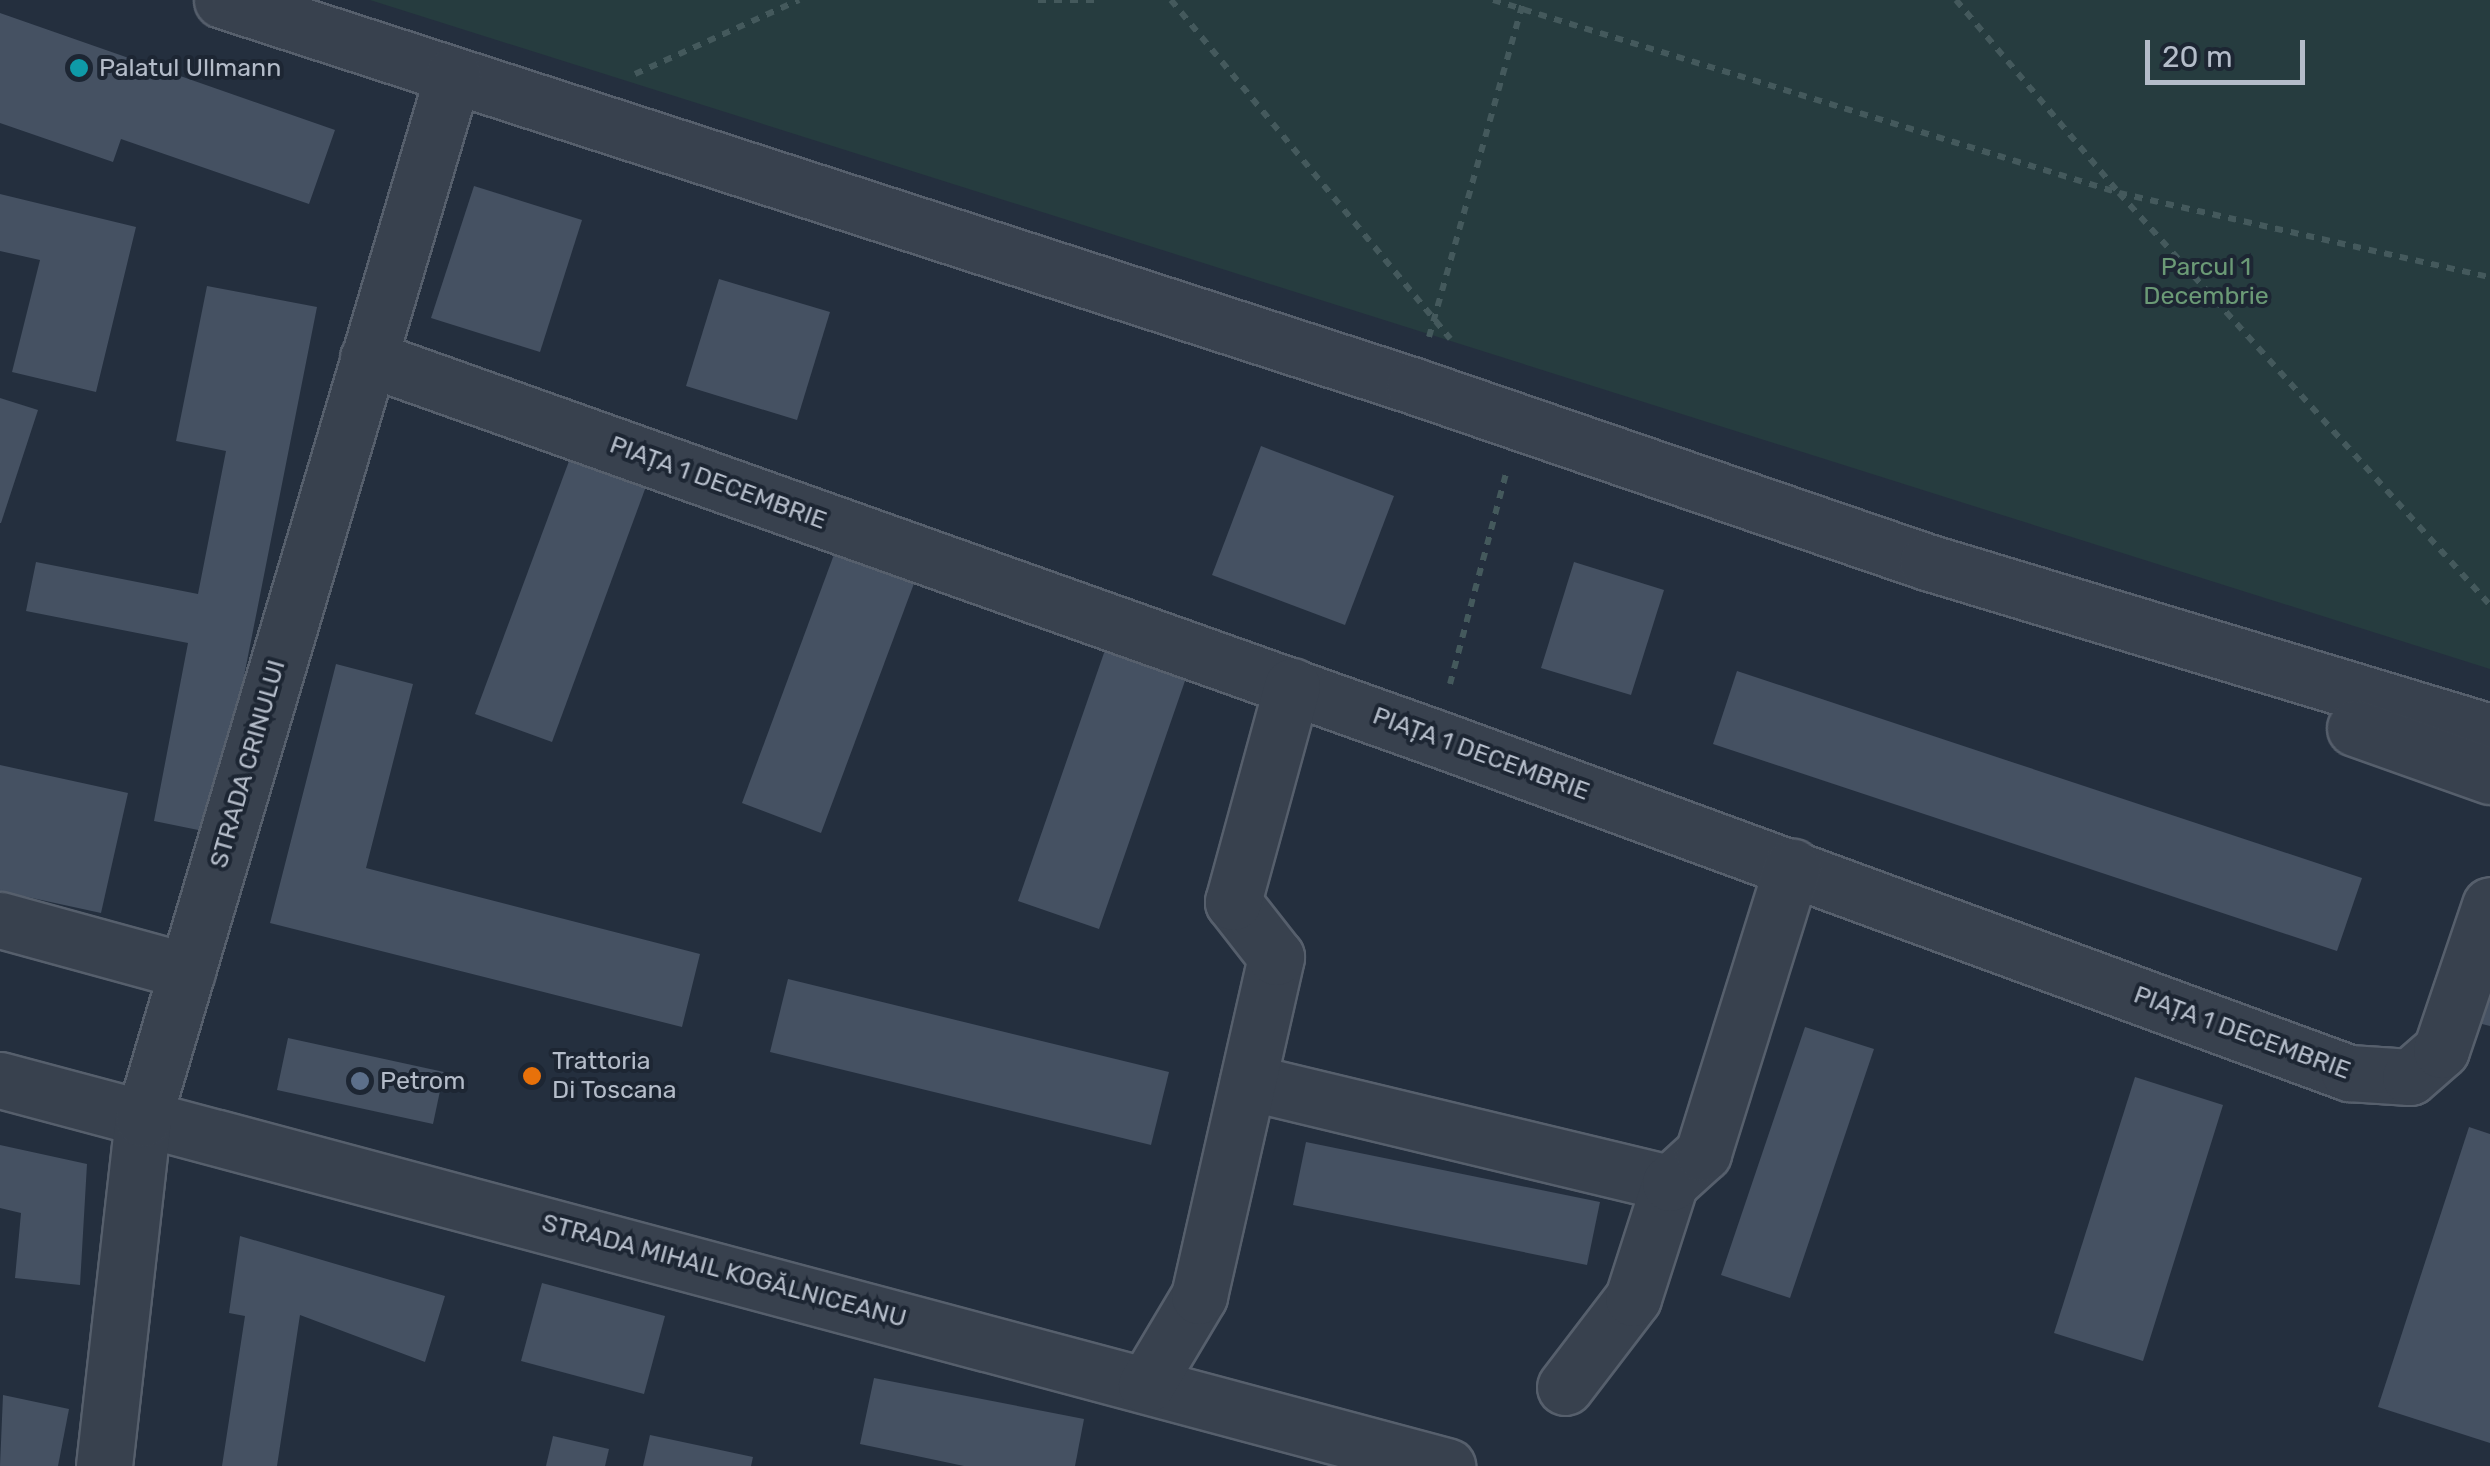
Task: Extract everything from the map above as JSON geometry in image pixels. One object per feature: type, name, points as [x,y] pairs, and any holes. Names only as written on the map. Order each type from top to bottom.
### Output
[{"type":"street","points":[[222,0],[1414,386],[1928,562],[2482,726]]},
{"type":"street","name":"STRADA CRINULUI","points":[[104,1466],[143,1119],[453,76]]},
{"type":"street","name":"PIAȚA 1 DECEMBRIE","points":[[368,358],[1292,686],[2378,1080],[2410,1077],[2441,1050],[2490,905]]},
{"type":"street","points":[[1928,562],[1940,579],[1972,598],[2490,776]]},
{"type":"street","points":[[1146,1385],[1199,1296],[1276,956],[1232,902],[1292,686]]},
{"type":"street","points":[[1565,1387],[1633,1298],[1670,1183],[1702,1153],[1792,866]]},
{"type":"street","points":[[0,920],[187,971]]},
{"type":"street","name":"STRADA MIHAIL KOGĂLNICEANU","points":[[0,1080],[1447,1466]]},
{"type":"street","points":[[1248,1082],[1670,1183]]},
{"type":"path","points":[[556,110],[799,0]]},
{"type":"path","points":[[1038,0],[1100,0]]},
{"type":"path","points":[[1171,0],[1458,350]]},
{"type":"path","points":[[1494,0],[2119,193],[2490,277]]},
{"type":"path","points":[[1414,386],[1524,0]]},
{"type":"path","points":[[1956,0],[2119,193],[2490,605]]},
{"type":"path","points":[[1436,738],[1520,423]]},
{"type":"green space","name":"Parcul 1 Decembrie","points":[[370,0],[2490,0],[2490,669]]},
{"type":"building","name":"Palatul Ullmann","points":[[0,13],[335,130],[309,204],[121,139],[113,162],[0,123]]},
{"type":"building","points":[[474,186],[582,220],[540,352],[431,318]]},
{"type":"building","points":[[0,194],[136,227],[96,392],[12,372],[40,260],[0,251]]},
{"type":"building","points":[[719,279],[830,312],[797,420],[686,386]]},
{"type":"building","points":[[207,286],[317,307],[213,833],[154,821],[188,643],[26,611],[36,562],[198,594],[226,451],[176,441]]},
{"type":"building","points":[[0,398],[38,410],[1,523],[0,523]]},
{"type":"building","points":[[1261,446],[1394,496],[1345,625],[1212,575]]},
{"type":"building","points":[[572,453],[648,481],[552,742],[475,714]]},
{"type":"building","points":[[839,541],[919,570],[821,833],[742,803]]},
{"type":"building","points":[[1574,562],[1664,590],[1631,695],[1541,668]]},
{"type":"building","points":[[1105,650],[1186,678],[1099,929],[1018,901]]},
{"type":"building","points":[[336,664],[413,684],[366,868],[700,954],[682,1027],[270,923]]},
{"type":"building","points":[[1737,671],[2362,878],[2337,951],[1713,744]]},
{"type":"building","points":[[0,765],[128,793],[101,913],[0,891]]},
{"type":"building","points":[[788,979],[1169,1072],[1151,1145],[770,1052]]},
{"type":"building","points":[[2490,987],[2490,1026],[2478,1023]]},
{"type":"building","points":[[1805,1027],[1874,1049],[1790,1298],[1721,1275]]},
{"type":"building","name":"Petrom","points":[[288,1038],[444,1072],[433,1124],[277,1090]]},
{"type":"building","points":[[2135,1077],[2223,1105],[2143,1361],[2054,1333]]},
{"type":"building","points":[[2469,1127],[2490,1134],[2490,1443],[2378,1407]]},
{"type":"building","points":[[1306,1142],[1600,1202],[1587,1265],[1293,1205]]},
{"type":"building","points":[[0,1145],[87,1164],[80,1285],[15,1278],[21,1213],[0,1208]]},
{"type":"building","points":[[240,1236],[445,1296],[425,1362],[300,1315],[277,1466],[222,1466],[245,1316],[229,1313]]},
{"type":"building","points":[[542,1283],[665,1316],[644,1394],[521,1361]]},
{"type":"building","points":[[874,1378],[1084,1419],[1075,1466],[964,1466],[860,1444]]},
{"type":"building","points":[[3,1395],[69,1409],[58,1466],[0,1466]]},
{"type":"building","points":[[650,1435],[753,1457],[751,1466],[643,1466]]},
{"type":"building","points":[[553,1436],[609,1449],[605,1466],[546,1466]]},
{"type":"place","name":"Palatul Ullmann","points":[[79,68]]},
{"type":"place","name":"Trattoria Di Toscana","points":[[532,1076]]},
{"type":"place","name":"Petrom","points":[[360,1081]]}]
